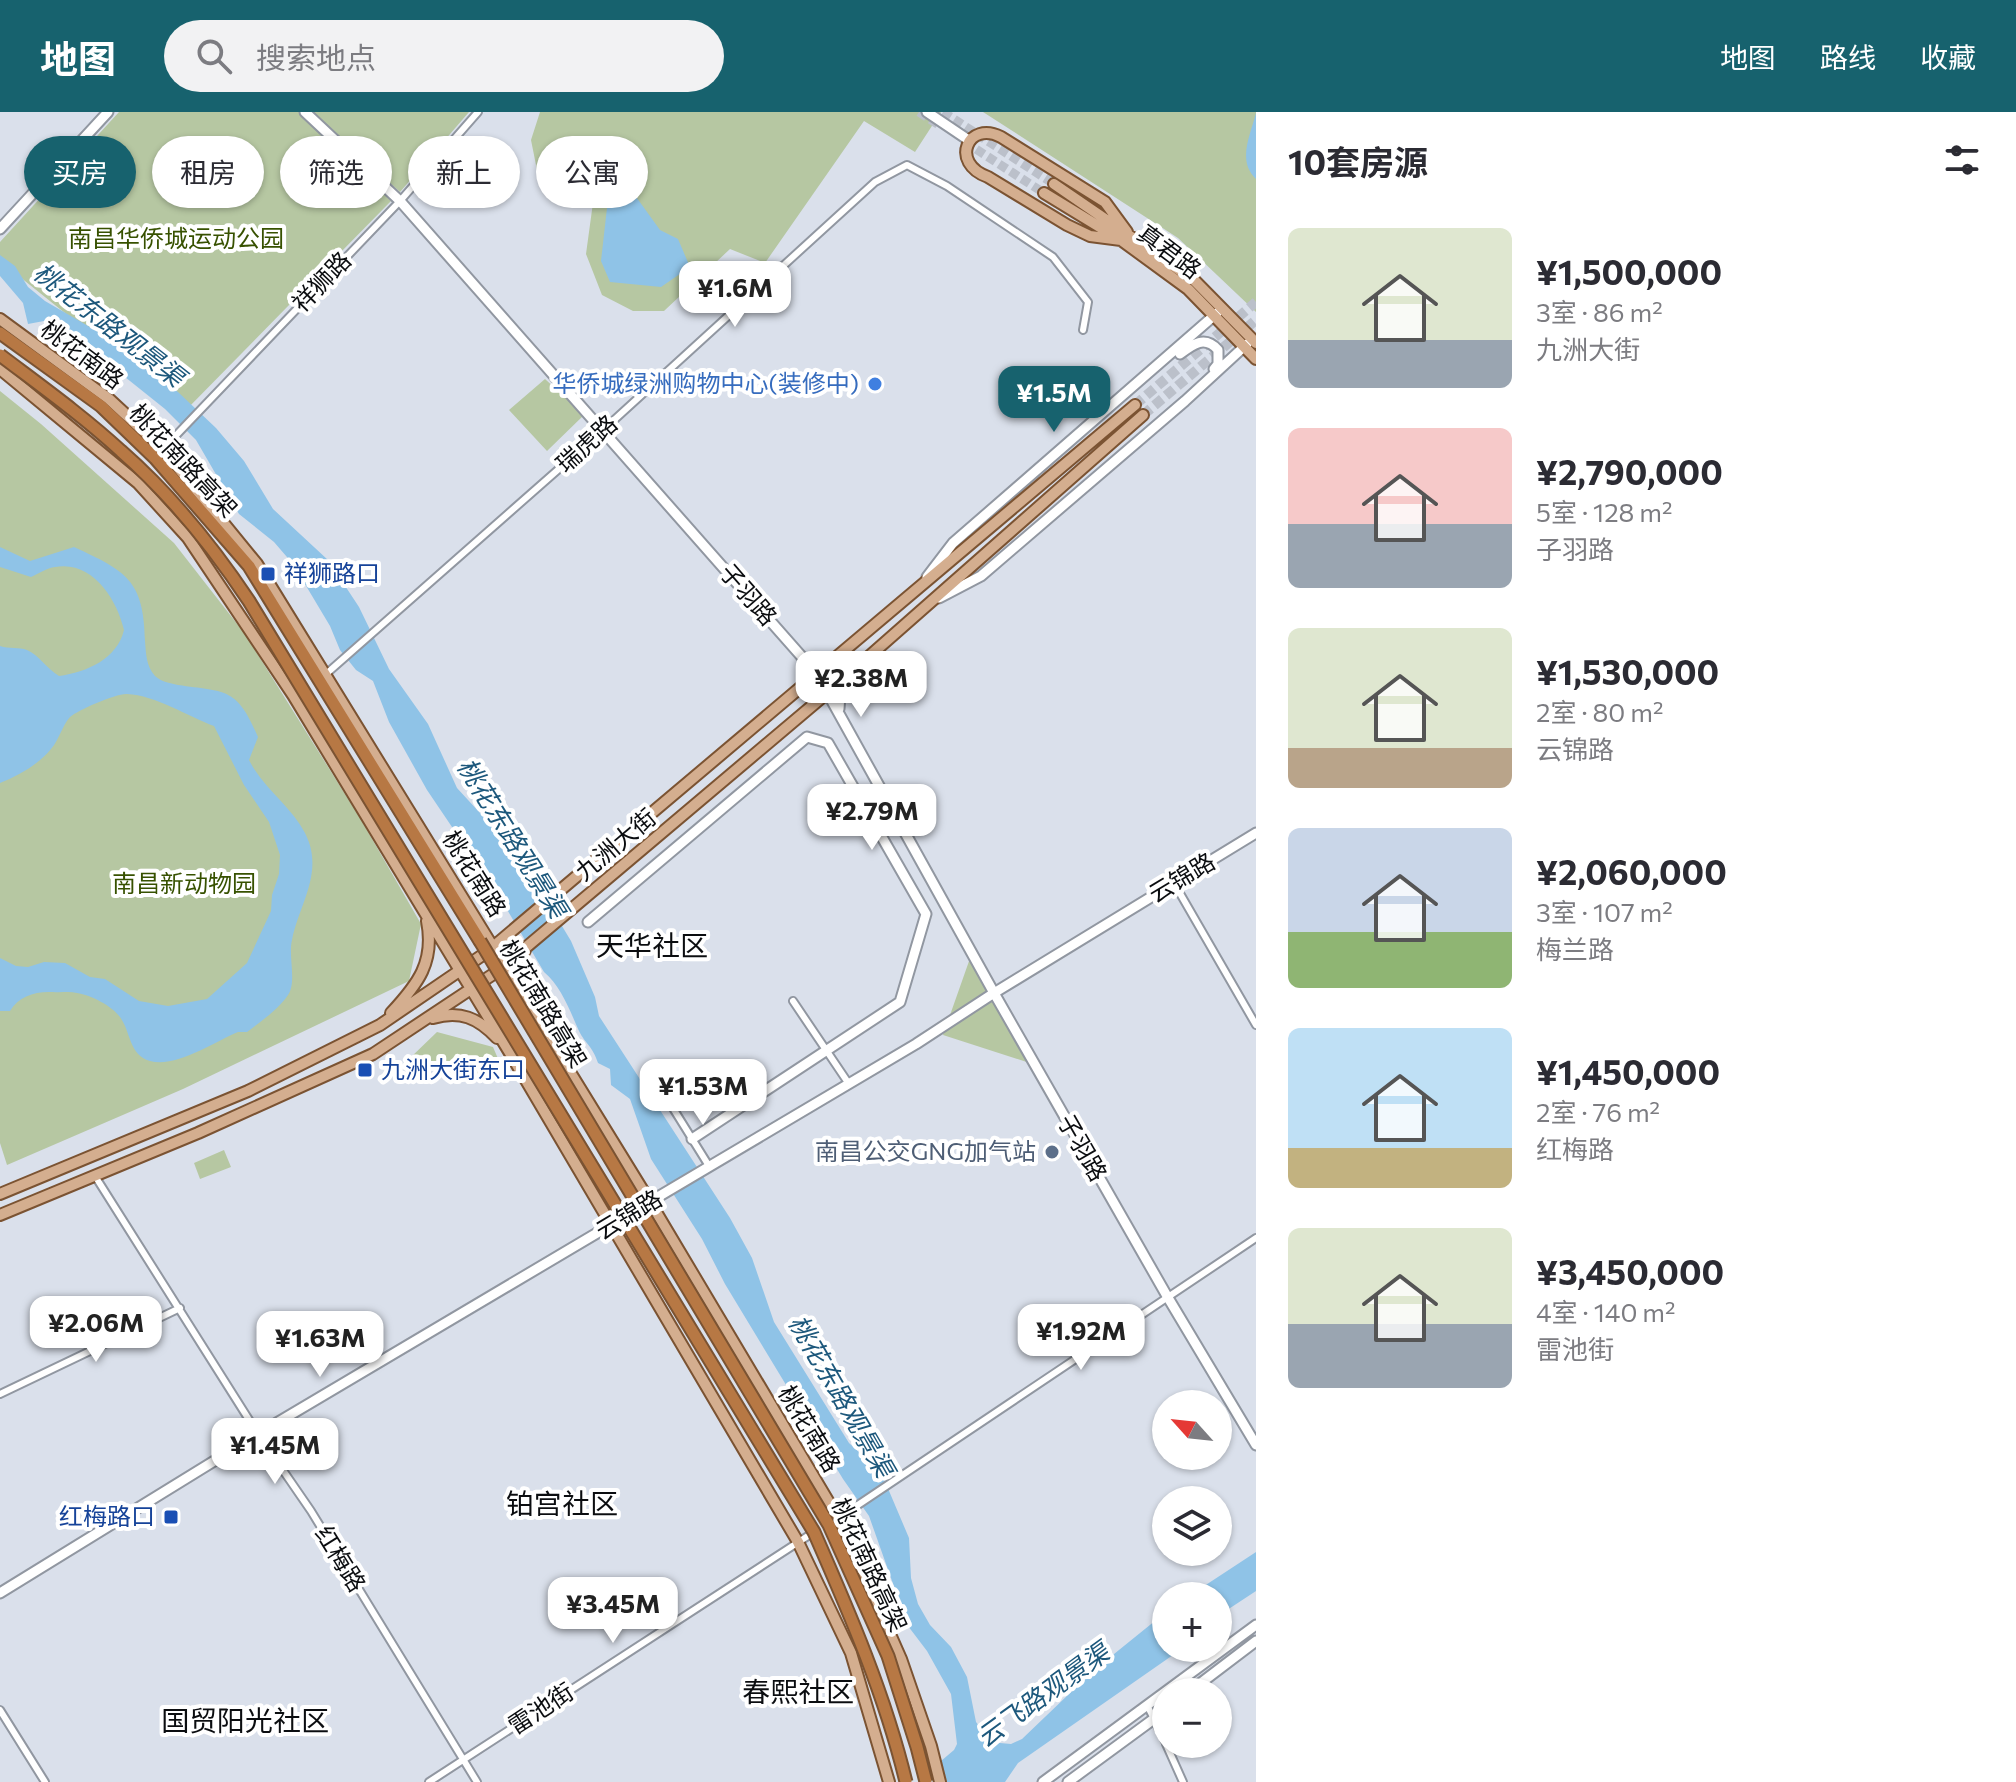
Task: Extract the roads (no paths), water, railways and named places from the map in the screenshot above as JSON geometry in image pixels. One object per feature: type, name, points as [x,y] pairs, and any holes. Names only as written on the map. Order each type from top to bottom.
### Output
[{"type":"highway","name":"桃花南路高架","points":[[0,333],[101,406],[155,458],[249,566],[834,1522],[888,1656],[917,1747],[923,1782]]},
{"type":"highway","name":"桃花南路高架","points":[[0,355],[60,399],[123,452],[175,505],[224,564],[486,988],[814,1532],[867,1655],[906,1782]]},
{"type":"main road","points":[[987,133],[1001,137],[1105,202],[1124,236],[1090,236],[976,173],[965,154],[970,141],[974,136],[987,133]]},
{"type":"main road","name":"真君路","points":[[1054,184],[1218,312],[1251,343],[1256,359]]},
{"type":"main road","name":"真君路","points":[[1044,193],[1124,236]]},
{"type":"main road","name":"桃花南路","points":[[0,319],[109,399],[163,449],[257,564],[523,994],[655,1199],[834,1522],[901,1659],[939,1778]]},
{"type":"main road","points":[[0,369],[138,483],[188,538],[293,695],[613,1225],[798,1542],[851,1653],[889,1782]]},
{"type":"main road","name":"九洲大街","points":[[0,1194],[248,1091],[380,1025],[461,971],[1135,405]]},
{"type":"main road","name":"九洲大街","points":[[0,1215],[255,1108],[373,1054],[472,989],[506,965],[827,693],[1143,415]]},
{"type":"main road","points":[[380,1025],[411,991],[428,957],[430,945],[425,911]]},
{"type":"main road","points":[[523,994],[519,969],[526,948]]},
{"type":"main road","points":[[373,1054],[435,1017],[450,1014],[475,1019],[510,1053]]},
{"type":"main road","points":[[923,1782],[939,1778]]},
{"type":"street","points":[[0,229],[108,112]]},
{"type":"street","name":"子羽路","points":[[305,112],[400,201],[817,674],[994,993],[1256,1445]]},
{"type":"street","name":"祥狮路","points":[[163,449],[400,201],[478,112]]},
{"type":"street","points":[[927,112],[970,141]]},
{"type":"street","name":"瑞虎路","points":[[326,674],[602,431],[875,182],[907,165],[947,186],[1053,257],[1088,302],[1083,330]]},
{"type":"street","points":[[918,590],[953,543],[1218,312]]},
{"type":"street","points":[[1158,367],[1200,342],[1213,345],[1218,350],[1218,364],[1185,401]]},
{"type":"street","points":[[929,603],[981,576],[1251,343]]},
{"type":"street","points":[[839,713],[841,681]]},
{"type":"street","points":[[588,922],[807,737],[828,743],[926,914],[900,1002],[692,1139]]},
{"type":"street","name":"云锦路","points":[[0,1593],[258,1434],[916,1044],[1256,833]]},
{"type":"street","points":[[1174,883],[1256,1025]]},
{"type":"street","points":[[793,1001],[849,1084]]},
{"type":"street","points":[[671,1105],[707,1167]]},
{"type":"street","name":"红梅路","points":[[95,1176],[258,1434],[311,1511],[477,1782]]},
{"type":"street","points":[[834,1522],[1256,1238]]},
{"type":"street","points":[[0,1394],[180,1308]]},
{"type":"street","name":"雷池街","points":[[429,1782],[814,1532]]},
{"type":"street","points":[[1043,1782],[1256,1625]]},
{"type":"street","points":[[1207,1678],[1256,1641]]},
{"type":"street","points":[[1147,1705],[1152,1713]]},
{"type":"street","points":[[0,1710],[45,1782]]},
{"type":"street","points":[[1068,1782],[1152,1720]]},
{"type":"street","points":[[1172,1758],[1183,1782]]},
{"type":"water","points":[[1256,113],[1256,179],[1250,172],[1246,156]]},
{"type":"water","points":[[607,208],[644,208],[660,230],[678,239],[690,267],[661,287],[610,282],[601,261]]},
{"type":"water","points":[[0,255],[15,266],[28,287],[45,301],[107,337],[178,392],[216,428],[244,461],[273,509],[328,560],[359,607],[389,669],[428,724],[457,788],[480,813],[492,817],[509,838],[571,941],[595,997],[599,1016],[730,1218],[752,1258],[774,1322],[849,1443],[881,1472],[909,1538],[911,1578],[918,1604],[930,1625],[951,1647],[967,1677],[976,1722],[986,1735],[1000,1743],[1011,1744],[1022,1739],[1093,1671],[1152,1623],[1152,1662],[1163,1662],[1018,1763],[1005,1782],[947,1782],[941,1761],[957,1744],[951,1694],[927,1651],[908,1626],[869,1516],[843,1479],[725,1284],[702,1239],[651,1159],[630,1099],[611,1085],[610,1069],[598,1063],[560,992],[427,790],[389,722],[373,681],[356,670],[340,650],[330,626],[293,564],[274,542],[239,514],[196,440],[165,409],[65,329],[44,321],[28,324],[23,303],[0,276]]},
{"type":"water","points":[[0,547],[30,561],[74,547],[119,571],[129,580],[141,604],[147,659],[155,676],[169,683],[228,695],[236,700],[251,721],[258,737],[249,760],[305,833],[310,847],[312,875],[292,940],[291,990],[279,1006],[247,1032],[238,1032],[183,1058],[160,1062],[150,1061],[138,1054],[120,1017],[107,1005],[88,996],[71,992],[40,992],[23,998],[10,1011],[0,1011],[0,958],[16,966],[28,967],[44,962],[65,963],[90,977],[105,979],[139,1001],[168,1006],[207,999],[247,963],[271,911],[280,855],[269,822],[244,785],[214,726],[138,695],[122,694],[74,714],[46,754],[28,769],[0,783],[0,646],[27,650],[59,676],[90,667],[108,656],[124,630],[109,595],[91,576],[68,566],[52,568],[31,577],[0,567]]},
{"type":"water","points":[[1256,1552],[1256,1591],[1232,1607],[1232,1582],[1210,1582]]},
{"type":"tunnel","points":[[919,112],[939,125]]},
{"type":"tunnel","points":[[943,112],[1054,184]]},
{"type":"tunnel","points":[[965,142],[1044,193]]},
{"type":"tunnel","points":[[1135,405],[1256,302]]},
{"type":"tunnel","points":[[1143,415],[1256,320]]},
{"type":"place","name":"华侨城绿洲购物中心(装修中)","points":[[875,384]]},
{"type":"place","name":"祥狮路口","points":[[268,574]]},
{"type":"place","name":"九洲大街东口","points":[[365,1070]]},
{"type":"place","name":"南昌公交GNG加气站","points":[[1052,1152]]},
{"type":"place","name":"红梅路口","points":[[171,1517]]},
{"type":"district","name":"天华社区","points":[[652,946]]},
{"type":"district","name":"铂宫社区","points":[[562,1504]]},
{"type":"district","name":"春熙社区","points":[[798,1692]]},
{"type":"district","name":"国贸阳光社区","points":[[245,1721]]},
{"type":"park label","name":"南昌华侨城运动公园","points":[[176,239]]},
{"type":"park label","name":"南昌新动物园","points":[[184,884]]},
{"type":"water label","name":"桃花东路观景渠","points":[[109,325]]},
{"type":"water label","name":"桃花东路观景渠","points":[[512,838]]},
{"type":"water label","name":"桃花东路观景渠","points":[[841,1396]]},
{"type":"water label","name":"云飞路观景渠","points":[[1043,1695]]}]
